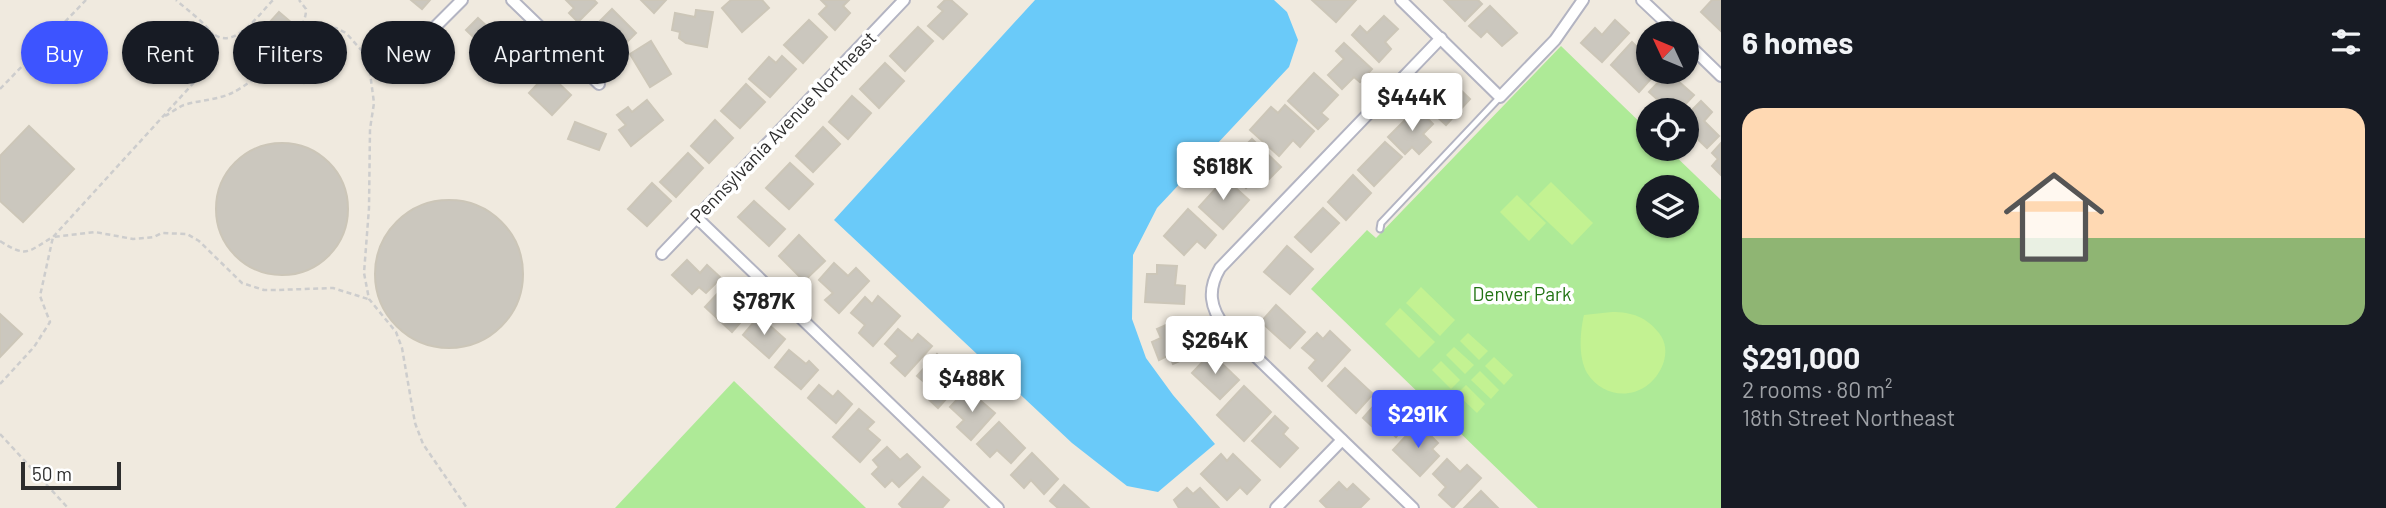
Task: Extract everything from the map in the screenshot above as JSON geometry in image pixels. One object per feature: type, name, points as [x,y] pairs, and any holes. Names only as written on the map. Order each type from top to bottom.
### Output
[{"type":"street","points":[[441,21],[462,0]]},
{"type":"street","points":[[512,0],[534,21]]},
{"type":"street","name":"Pennsylvania Avenue Northeast","points":[[662,254],[904,0]]},
{"type":"street","points":[[1401,0],[1500,97],[1555,40],[1583,0]]},
{"type":"street","points":[[1642,0],[1664,21]]},
{"type":"street","points":[[1413,508],[1218,318],[1212,298],[1214,279],[1220,268],[1441,38]]},
{"type":"street","points":[[1699,55],[1721,76]]},
{"type":"street","points":[[697,218],[998,508]]},
{"type":"street","points":[[1276,508],[1342,440]]},
{"type":"lane","points":[[1380,229],[1381,223],[1500,97]]},
{"type":"path","points":[[0,89],[86,0]]},
{"type":"path","points":[[176,0],[199,21]]},
{"type":"path","points":[[219,38],[240,34],[273,0]]},
{"type":"path","points":[[299,0],[306,9],[304,21]]},
{"type":"path","points":[[347,34],[363,52],[369,65],[374,103],[370,129],[369,208],[364,273],[369,299],[396,332],[402,348],[415,424],[423,444],[467,508]]},
{"type":"path","points":[[0,241],[18,252],[32,251],[53,237],[194,84]]},
{"type":"path","points":[[163,117],[183,106],[220,97],[247,84]]},
{"type":"path","points":[[53,237],[95,232],[133,239],[154,237],[162,233],[187,234],[199,241],[242,283],[277,290],[333,288],[369,299]]},
{"type":"path","points":[[0,384],[34,347],[50,323],[40,296],[53,237]]},
{"type":"path","points":[[0,434],[68,508]]},
{"type":"green space","name":"Denver Park","points":[[1561,46],[1636,118],[1636,161],[1680,161],[1695,175],[1636,175],[1636,238],[1699,238],[1699,179],[1721,200],[1721,508],[1538,508],[1311,289],[1367,230],[1376,238]]},
{"type":"green space","points":[[1551,182],[1593,223],[1572,245],[1529,204]]},
{"type":"green space","points":[[1517,195],[1546,223],[1529,241],[1500,212]]},
{"type":"green space","points":[[1421,287],[1455,320],[1440,336],[1406,303]]},
{"type":"green space","points":[[1400,308],[1435,342],[1419,358],[1385,324]]},
{"type":"green space","points":[[1612,312],[1632,314],[1644,319],[1659,333],[1664,344],[1664,360],[1657,375],[1649,384],[1628,393],[1606,390],[1596,383],[1587,373],[1582,360],[1584,315]]},
{"type":"green space","points":[[1468,333],[1488,351],[1479,360],[1460,341]]},
{"type":"green space","points":[[1454,347],[1474,365],[1465,374],[1446,355]]},
{"type":"green space","points":[[1494,357],[1513,375],[1504,385],[1485,366]]},
{"type":"green space","points":[[1441,361],[1460,380],[1451,389],[1432,370]]},
{"type":"green space","points":[[1480,371],[1499,390],[1491,399],[1471,380]]},
{"type":"green space","points":[[734,381],[866,508],[615,508]]},
{"type":"green space","points":[[1466,385],[1485,404],[1477,413],[1457,394]]},
{"type":"water","points":[[1035,0],[1274,0],[1287,12],[1298,40],[1289,67],[1157,208],[1133,255],[1132,319],[1146,358],[1215,444],[1158,492],[1127,486],[1072,443],[834,220]]},
{"type":"building","points":[[411,0],[430,0],[422,9]]},
{"type":"building","points":[[566,0],[594,0],[597,3],[579,21],[569,13],[574,8]]},
{"type":"building","points":[[641,0],[666,0],[654,13]]},
{"type":"building","points":[[731,0],[762,0],[769,8],[742,32],[722,8]]},
{"type":"building","points":[[821,0],[849,0],[843,6],[850,13],[835,30],[819,14],[827,6]]},
{"type":"building","points":[[945,0],[951,0],[967,14],[943,39],[928,26],[943,11],[938,7]]},
{"type":"building","points":[[1312,0],[1356,0],[1336,22]]},
{"type":"building","points":[[1444,0],[1478,0],[1482,4],[1465,21]]},
{"type":"building","points":[[1712,0],[1721,0],[1721,31],[1701,12]]},
{"type":"building","points":[[1490,6],[1517,33],[1502,46],[1487,31],[1481,37],[1469,26]]},
{"type":"building","points":[[612,9],[624,21],[600,21]]},
{"type":"building","points":[[696,10],[713,12],[707,47],[686,43],[679,38],[680,32],[672,30],[675,13],[695,17]]},
{"type":"building","points":[[279,12],[290,21],[271,21]]},
{"type":"building","points":[[1384,16],[1398,29],[1385,42],[1391,49],[1379,62],[1352,35],[1360,26],[1367,33]]},
{"type":"building","points":[[809,20],[827,37],[803,63],[784,45]]},
{"type":"building","points":[[1615,20],[1629,33],[1602,62],[1581,43],[1595,28],[1602,35]]},
{"type":"building","points":[[629,26],[636,33],[629,40]]},
{"type":"building","points":[[918,27],[933,41],[905,71],[890,56]]},
{"type":"building","points":[[651,41],[671,74],[650,87],[630,54]]},
{"type":"building","points":[[1632,42],[1636,46],[1636,84],[1646,84],[1639,92],[1611,65]]},
{"type":"building","points":[[1344,43],[1372,69],[1360,82],[1354,77],[1342,89],[1328,75],[1344,59],[1336,51]]},
{"type":"building","points":[[782,56],[796,69],[770,97],[749,79],[769,57],[776,63]]},
{"type":"building","points":[[885,63],[904,81],[879,108],[860,89]]},
{"type":"building","points":[[1314,73],[1338,95],[1321,113],[1328,119],[1318,129],[1288,101]]},
{"type":"building","points":[[1446,76],[1470,99],[1446,125],[1422,103]]},
{"type":"building","points":[[538,84],[560,84],[571,95],[552,115],[529,93]]},
{"type":"building","points":[[746,84],[765,102],[740,128],[721,111]]},
{"type":"building","points":[[1657,84],[1682,84],[1694,95],[1691,98],[1656,98],[1649,92]]},
{"type":"building","points":[[852,96],[871,113],[848,139],[829,122]]},
{"type":"building","points":[[647,100],[663,120],[631,146],[619,130],[626,125],[617,115],[628,107],[632,112]]},
{"type":"building","points":[[1701,101],[1712,112],[1704,121],[1719,136],[1707,148],[1699,140]]},
{"type":"building","points":[[1285,105],[1314,131],[1300,147],[1293,140],[1279,156],[1250,130],[1271,107],[1278,113]]},
{"type":"building","points":[[1417,108],[1433,124],[1423,134],[1431,142],[1419,154],[1412,147],[1405,154],[1388,137]]},
{"type":"building","points":[[715,120],[733,138],[709,163],[691,146]]},
{"type":"building","points":[[575,122],[606,134],[599,150],[568,139]]},
{"type":"building","points":[[29,126],[74,169],[23,222],[0,201],[0,156]]},
{"type":"building","points":[[823,127],[840,144],[813,172],[796,156]]},
{"type":"building","points":[[1252,139],[1281,167],[1267,181],[1260,174],[1246,188],[1232,173],[1246,160],[1238,153]]},
{"type":"building","points":[[1385,142],[1402,157],[1374,186],[1358,170]]},
{"type":"building","points":[[282,143],[307,148],[329,162],[343,184],[348,209],[343,234],[329,256],[307,270],[282,275],[257,270],[235,256],[221,234],[216,209],[221,184],[235,162],[257,148]]},
{"type":"building","points":[[1721,143],[1721,175],[1712,166],[1718,159],[1712,153]]},
{"type":"building","points":[[688,153],[703,168],[676,197],[660,182]]},
{"type":"building","points":[[790,163],[813,184],[789,209],[766,188]]},
{"type":"building","points":[[1217,171],[1249,200],[1223,229],[1199,207],[1218,186],[1210,178]]},
{"type":"building","points":[[1353,175],[1371,193],[1346,220],[1328,202]]},
{"type":"building","points":[[652,183],[671,201],[647,226],[628,209]]},
{"type":"building","points":[[449,200],[477,205],[502,221],[518,246],[523,274],[518,302],[502,327],[477,343],[449,348],[421,343],[396,327],[380,302],[375,274],[380,246],[396,221],[421,205]]},
{"type":"building","points":[[754,201],[785,229],[769,246],[738,217]]},
{"type":"building","points":[[1323,208],[1339,223],[1311,252],[1295,237]]},
{"type":"building","points":[[1188,209],[1216,235],[1205,248],[1197,241],[1184,255],[1164,236]]},
{"type":"building","points":[[799,235],[825,261],[804,281],[779,256]]},
{"type":"building","points":[[1287,246],[1313,269],[1290,294],[1264,272]]},
{"type":"building","points":[[687,260],[700,273],[707,265],[721,278],[706,293],[699,287],[692,294],[672,275]]},
{"type":"building","points":[[834,263],[848,276],[856,268],[869,281],[839,313],[825,300],[833,293],[819,280]]},
{"type":"building","points":[[1157,265],[1177,266],[1175,285],[1185,286],[1184,304],[1145,302],[1147,274],[1157,274]]},
{"type":"building","points":[[733,290],[753,308],[732,332],[705,307],[719,292],[726,298]]},
{"type":"building","points":[[878,296],[900,316],[873,346],[859,333],[865,325],[851,313],[865,297],[872,304]]},
{"type":"building","points":[[1276,305],[1305,332],[1290,348],[1261,322]]},
{"type":"building","points":[[0,314],[22,334],[0,357]]},
{"type":"building","points":[[759,316],[785,339],[769,358],[743,335]]},
{"type":"building","points":[[1177,320],[1185,338],[1194,333],[1202,351],[1173,364],[1169,355],[1159,360],[1152,342],[1161,338],[1157,329]]},
{"type":"building","points":[[898,329],[912,341],[918,334],[932,346],[905,376],[891,363],[898,356],[885,344]]},
{"type":"building","points":[[1330,331],[1350,350],[1322,381],[1309,368],[1316,360],[1302,348],[1317,333],[1323,339]]},
{"type":"building","points":[[789,350],[806,364],[809,361],[818,370],[801,389],[775,367]]},
{"type":"building","points":[[1211,353],[1239,380],[1220,399],[1192,373]]},
{"type":"building","points":[[937,354],[964,379],[938,408],[925,396],[931,388],[917,376]]},
{"type":"building","points":[[1345,368],[1373,394],[1356,413],[1328,386]]},
{"type":"building","points":[[819,385],[833,397],[838,391],[852,404],[836,423],[808,398]]},
{"type":"building","points":[[1244,386],[1271,412],[1244,441],[1217,415]]},
{"type":"building","points":[[967,389],[995,413],[971,440],[957,427],[964,420],[950,407]]},
{"type":"building","points":[[1379,400],[1407,424],[1396,437],[1382,424],[1376,430],[1363,418]]},
{"type":"building","points":[[859,409],[874,422],[867,429],[880,440],[860,462],[833,437]]},
{"type":"building","points":[[1275,416],[1288,428],[1283,434],[1298,448],[1280,467],[1252,441]]},
{"type":"building","points":[[999,422],[1025,448],[1011,463],[997,450],[990,457],[977,444]]},
{"type":"building","points":[[1418,423],[1438,443],[1432,449],[1439,456],[1420,476],[1393,450]]},
{"type":"building","points":[[887,447],[900,460],[907,454],[920,467],[899,487],[892,480],[885,487],[872,474],[879,467],[873,460]]},
{"type":"building","points":[[1032,453],[1058,479],[1044,494],[1031,480],[1024,488],[1011,475]]},
{"type":"building","points":[[1221,454],[1227,461],[1233,454],[1260,480],[1247,494],[1240,487],[1227,500],[1201,474]]},
{"type":"building","points":[[1447,459],[1460,472],[1467,465],[1481,478],[1453,508],[1439,495],[1446,487],[1433,474]]},
{"type":"building","points":[[923,477],[949,500],[942,508],[903,508],[899,504]]},
{"type":"building","points":[[1339,482],[1347,490],[1353,484],[1369,499],[1360,508],[1327,508],[1320,501]]},
{"type":"building","points":[[1064,485],[1089,508],[1058,508],[1050,501]]},
{"type":"building","points":[[1187,488],[1193,494],[1200,488],[1219,508],[1179,508],[1174,500]]},
{"type":"building","points":[[1481,491],[1498,508],[1464,508]]}]
